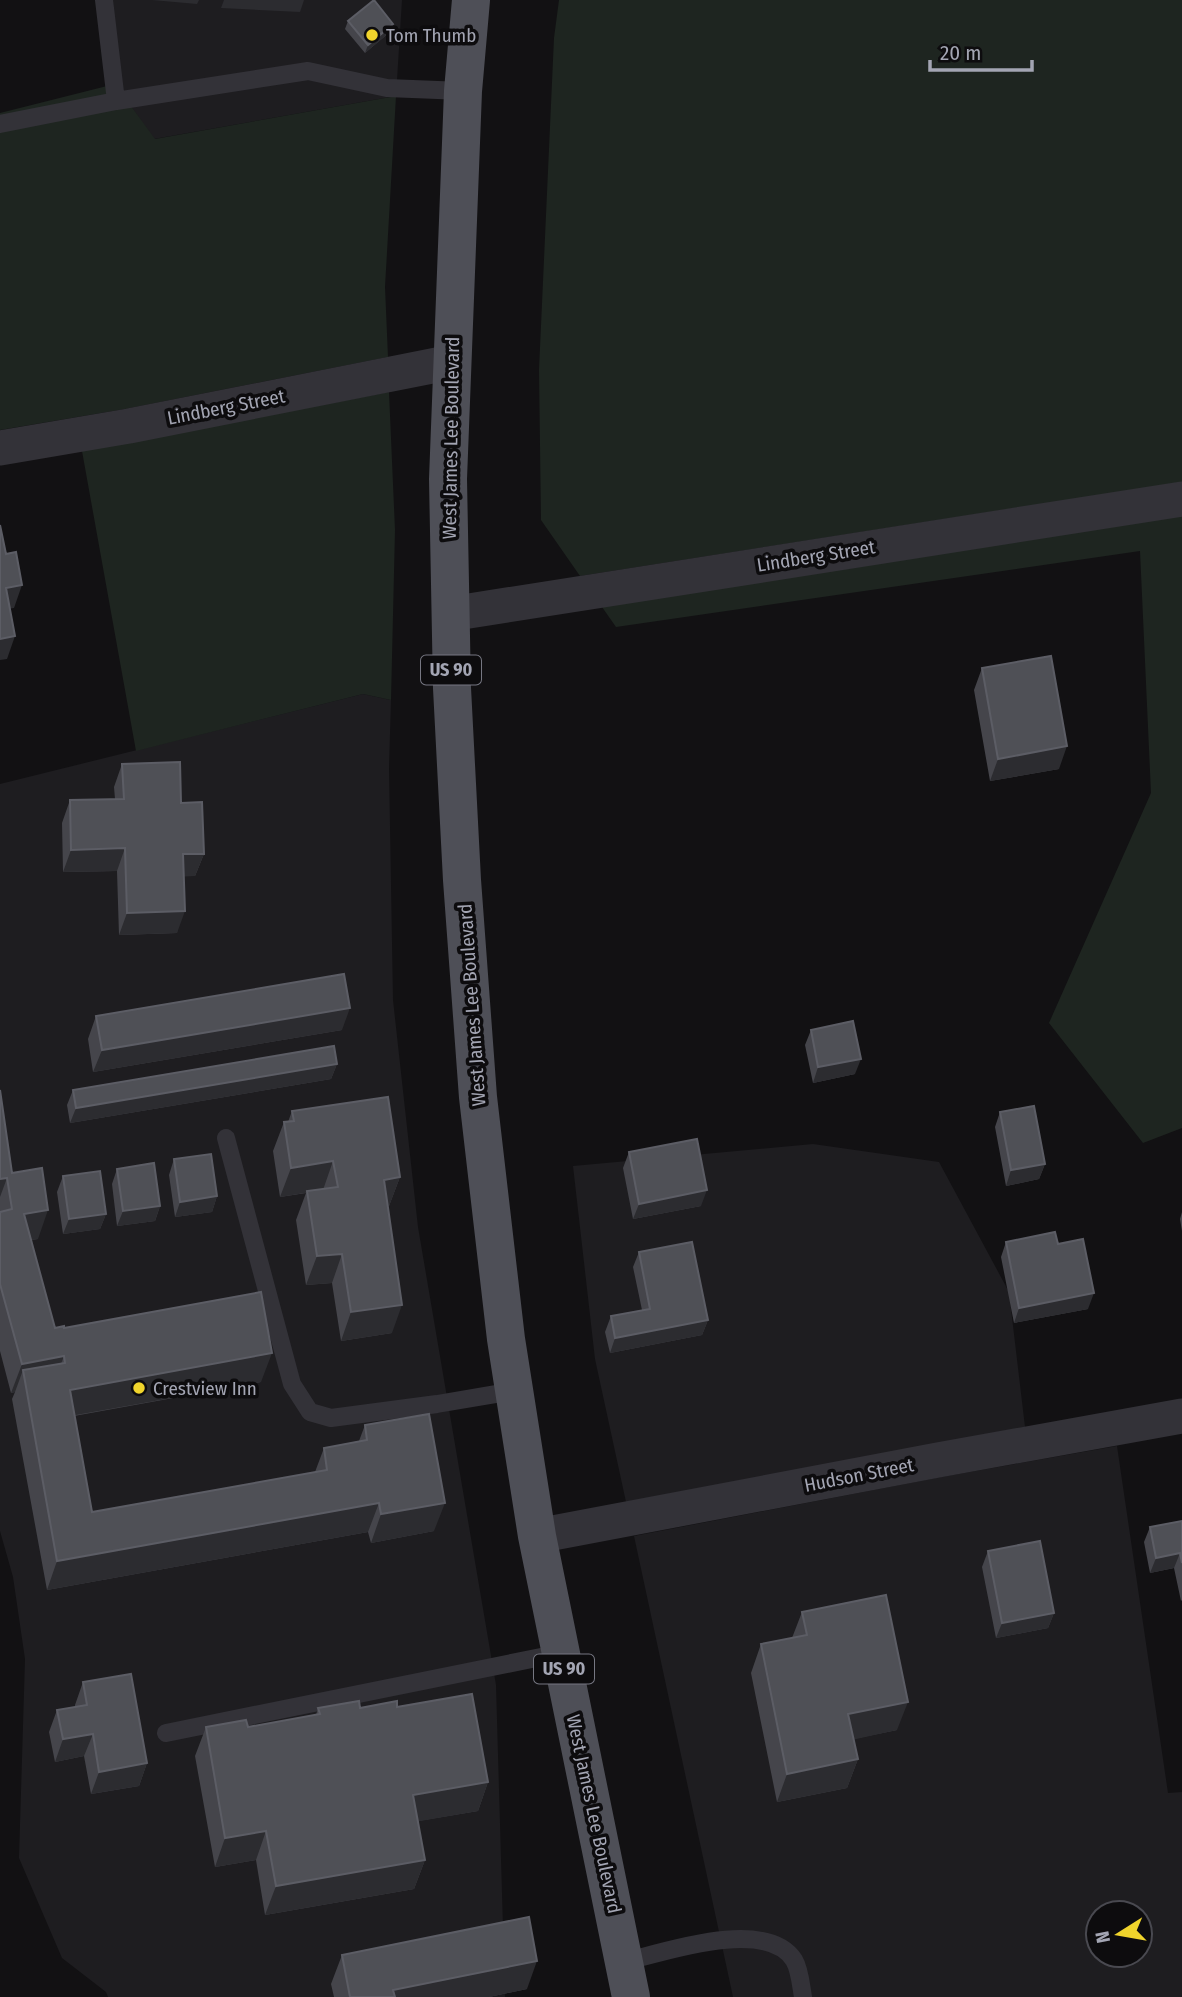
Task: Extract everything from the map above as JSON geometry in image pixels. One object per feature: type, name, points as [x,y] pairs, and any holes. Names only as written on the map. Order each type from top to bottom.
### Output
[{"type":"main road","name":"West James Lee Boulevard","points":[[471,0],[463,92],[448,479],[450,614],[463,893],[478,1097],[506,1339],[537,1536],[627,1979]]},
{"type":"street","name":"Lindberg Street","points":[[0,448],[129,426],[452,362]]},
{"type":"street","name":"Lindberg Street","points":[[450,614],[1182,499]]},
{"type":"street","name":"Hudson Street","points":[[537,1536],[1182,1416]]},
{"type":"lane","points":[[104,0],[116,101]]},
{"type":"lane","points":[[0,124],[116,101],[308,71],[387,88],[463,92]]},
{"type":"lane","points":[[226,1138],[292,1384],[310,1412],[331,1418],[514,1391]]},
{"type":"lane","points":[[166,1733],[561,1653]]},
{"type":"lane","points":[[627,1979],[724,1940],[745,1938],[766,1941],[783,1950],[794,1961],[803,1997]]},
{"type":"shaded area","points":[[113,0],[402,0],[396,96],[154,139],[115,84]]},
{"type":"shaded area","points":[[559,0],[1182,0],[1182,482],[580,576],[541,520],[539,370],[554,38]]},
{"type":"shaded area","points":[[115,84],[155,139],[396,96],[385,287],[388,357],[125,409],[0,430],[0,113]]},
{"type":"shaded area","points":[[389,392],[395,530],[391,700],[363,694],[136,751],[82,451]]},
{"type":"shaded area","points":[[1182,516],[1182,1128],[1143,1143],[1049,1023],[1151,793],[1140,551],[616,627],[602,607]]},
{"type":"shaded area","points":[[363,694],[391,700],[389,768],[393,1000],[418,1227],[496,1685],[505,1997],[108,1997],[106,1992],[62,1958],[19,1858],[25,1659],[13,1577],[0,1531],[0,784]]},
{"type":"shaded area","points":[[813,1144],[939,1162],[1009,1292],[1025,1427],[626,1502],[595,1359],[573,1166]]},
{"type":"shaded area","points":[[1117,1446],[1168,1793],[1182,1792],[1182,1997],[733,1997],[634,1536]]},
{"type":"building","points":[[374,0],[393,24],[368,45],[348,21]]},
{"type":"building","points":[[0,525],[6,554],[16,552],[22,585],[6,588],[15,636],[0,639]]},
{"type":"building","points":[[1051,656],[1067,746],[998,759],[982,668]]},
{"type":"building","points":[[180,762],[181,803],[202,802],[204,854],[183,854],[185,911],[127,913],[125,848],[71,850],[70,800],[124,799],[122,764]]},
{"type":"building","points":[[344,974],[350,1008],[102,1050],[96,1016]]},
{"type":"building","points":[[853,1021],[861,1059],[818,1067],[811,1030]]},
{"type":"building","points":[[334,1046],[337,1064],[76,1108],[73,1090]]},
{"type":"building","points":[[0,1090],[12,1173],[42,1168],[48,1210],[24,1214],[55,1328],[261,1292],[272,1353],[70,1390],[92,1512],[327,1470],[324,1448],[367,1440],[365,1425],[429,1414],[445,1503],[381,1514],[379,1503],[57,1561],[23,1370],[65,1363],[64,1356],[22,1364],[0,1284],[0,1212],[12,1209],[7,1178],[0,1179]]},
{"type":"building","points":[[388,1097],[400,1177],[384,1180],[402,1305],[351,1312],[342,1254],[317,1256],[307,1191],[338,1187],[333,1161],[291,1168],[284,1122],[294,1121],[292,1111]]},
{"type":"building","points":[[1034,1106],[1045,1164],[1011,1170],[1000,1112]]},
{"type":"building","points":[[697,1139],[707,1190],[639,1204],[629,1152]]},
{"type":"building","points":[[211,1154],[217,1196],[180,1202],[174,1159]]},
{"type":"building","points":[[154,1163],[160,1206],[123,1211],[117,1169]]},
{"type":"building","points":[[100,1171],[106,1214],[69,1219],[63,1176]]},
{"type":"building","points":[[1055,1232],[1058,1244],[1083,1239],[1094,1293],[1019,1308],[1006,1242]]},
{"type":"building","points":[[692,1242],[708,1320],[615,1338],[611,1316],[650,1309],[639,1252]]},
{"type":"building","points":[[1182,1521],[1182,1563],[1180,1553],[1156,1558],[1150,1527]]},
{"type":"building","points":[[1040,1541],[1054,1613],[1002,1623],[988,1551]]},
{"type":"building","points":[[886,1595],[908,1702],[848,1714],[858,1759],[787,1774],[761,1644],[807,1635],[802,1612]]},
{"type":"building","points":[[131,1674],[147,1763],[99,1772],[93,1734],[63,1739],[57,1710],[87,1705],[83,1682]]},
{"type":"building","points":[[472,1694],[488,1782],[413,1795],[425,1860],[276,1886],[266,1831],[225,1838],[206,1727],[246,1720],[248,1727],[320,1714],[318,1708],[359,1701],[360,1708],[397,1701],[397,1707]]},
{"type":"building","points":[[529,1917],[537,1961],[393,1990],[395,1997],[350,1997],[342,1955]]},
{"type":"place","name":"Tom Thumb","points":[[372,35]]},
{"type":"place","name":"Crestview Inn","points":[[139,1388]]}]
